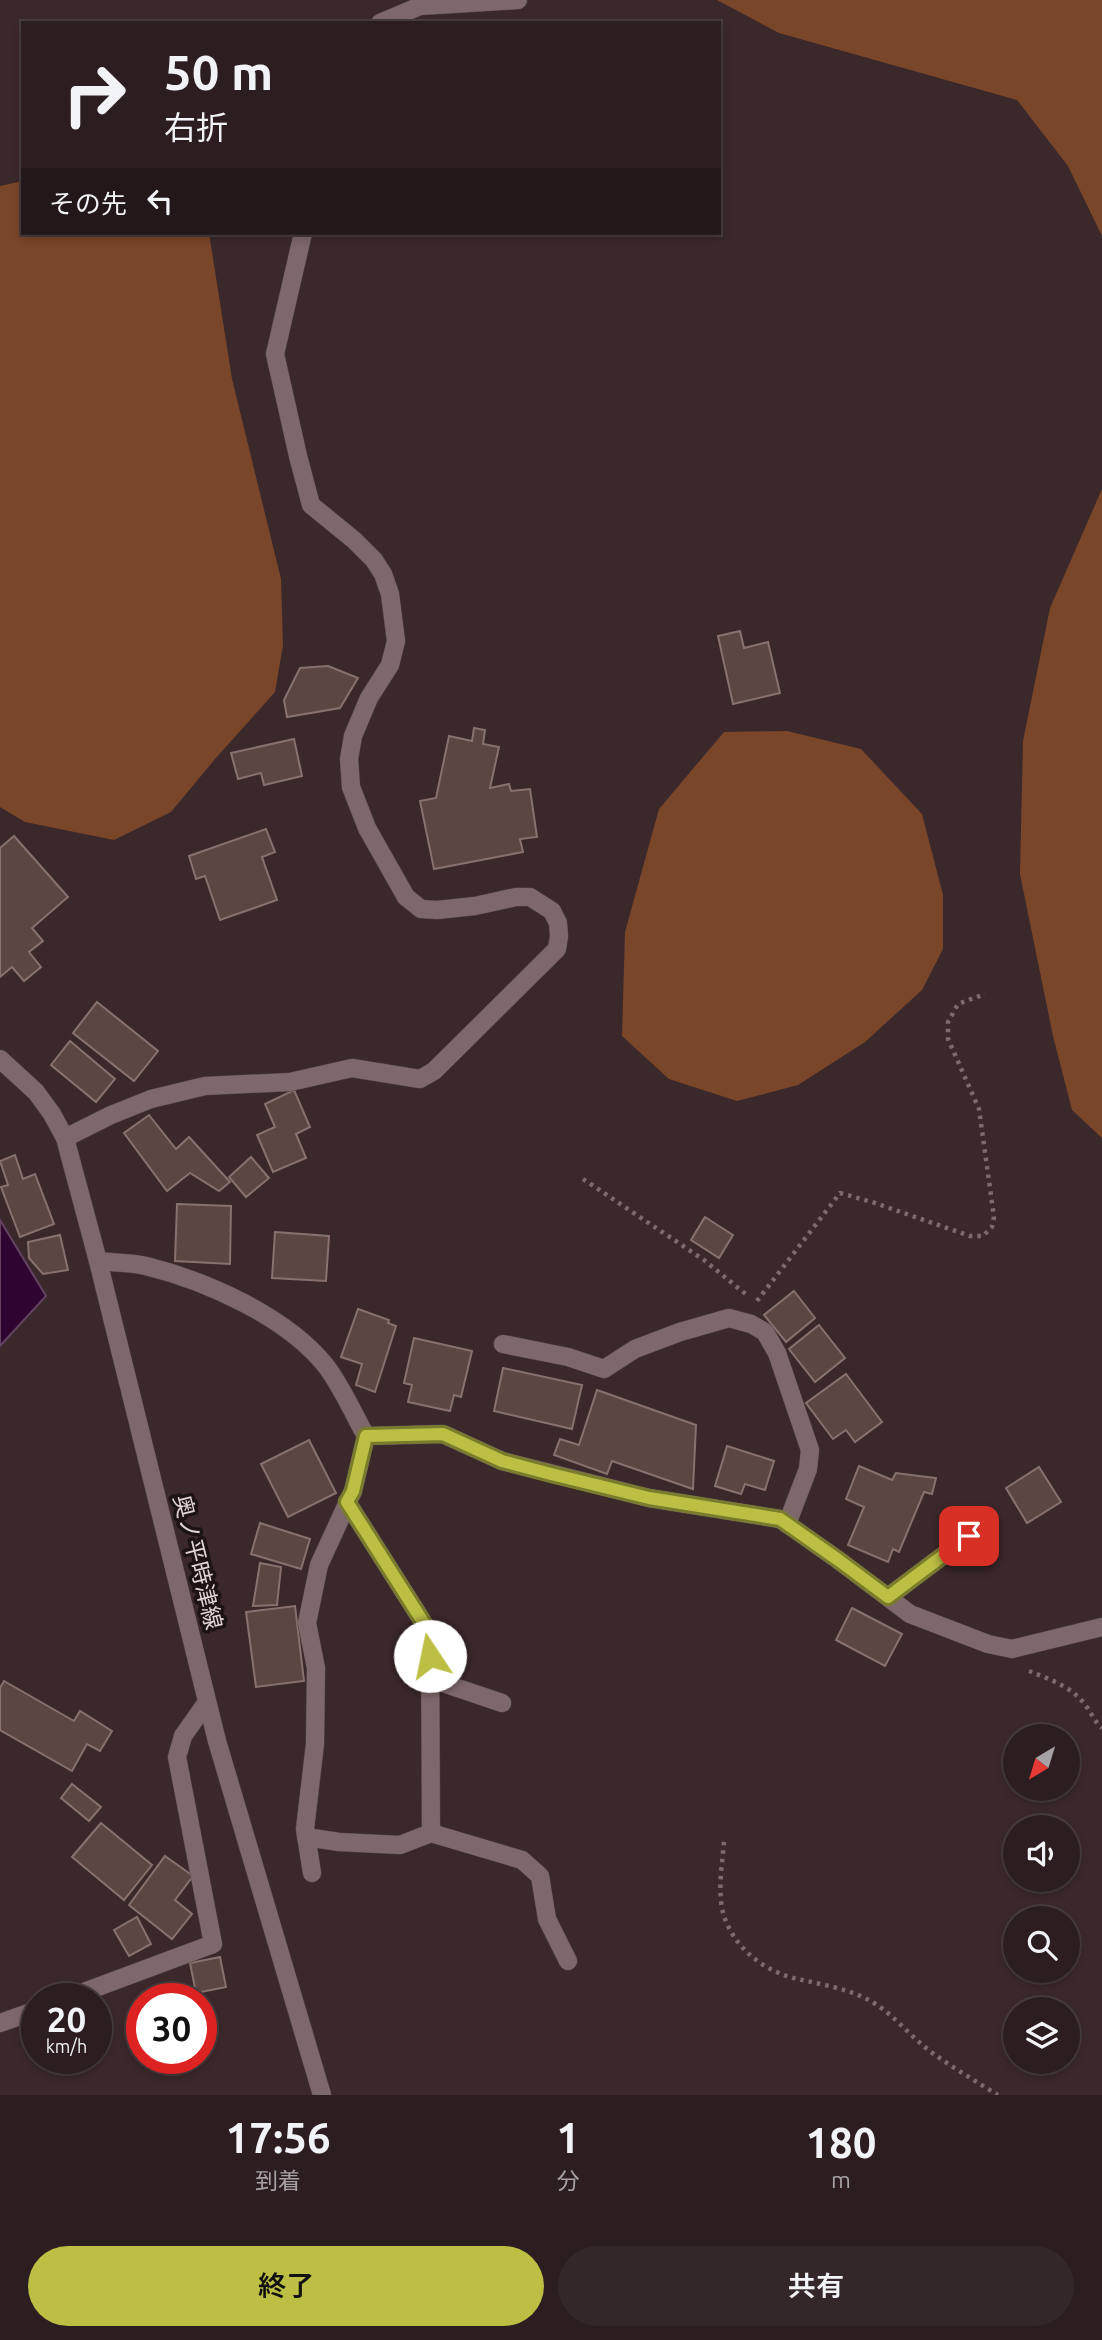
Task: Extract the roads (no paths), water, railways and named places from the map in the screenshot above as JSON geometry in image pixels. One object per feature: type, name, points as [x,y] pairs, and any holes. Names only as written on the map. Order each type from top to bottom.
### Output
[{"type":"street","points":[[385,21],[420,6],[518,0]]},
{"type":"street","points":[[65,1138],[111,1115],[152,1099],[205,1086],[290,1082],[352,1068],[420,1079],[434,1071],[557,949],[558,923],[552,911],[530,897],[516,897],[475,906],[421,909],[406,897],[367,828],[351,787],[349,759],[353,736],[369,698],[390,665],[396,641],[390,594],[383,574],[374,560],[354,540],[311,505],[298,456],[275,354],[303,235]]},
{"type":"street","name":"奥ノ平時津線","points":[[0,1059],[36,1092],[65,1138],[207,1702],[322,2095]]},
{"type":"street","points":[[98,1261],[145,1265],[210,1288],[274,1319],[302,1340],[327,1367],[366,1436],[353,1491],[319,1565],[307,1623],[316,1668],[316,1744],[305,1829],[312,1873]]},
{"type":"street","points":[[503,1344],[568,1357],[604,1369],[635,1349],[729,1318],[751,1324],[765,1332],[777,1353],[810,1450],[808,1469],[787,1524]]},
{"type":"street","points":[[366,1436],[443,1434],[502,1461],[649,1498],[780,1519],[910,1614],[988,1644],[1012,1649],[1102,1627]]},
{"type":"street","points":[[347,1502],[430,1633],[431,1833]]},
{"type":"street","points":[[888,1597],[989,1521]]},
{"type":"street","points":[[431,1679],[502,1703]]},
{"type":"street","points":[[108,1983],[213,1944],[177,1757],[183,1736],[207,1702]]},
{"type":"street","points":[[306,1837],[339,1842],[400,1845],[431,1833],[522,1860],[540,1876],[547,1919],[568,1961]]},
{"type":"street","points":[[0,2023],[21,2016]]}]
